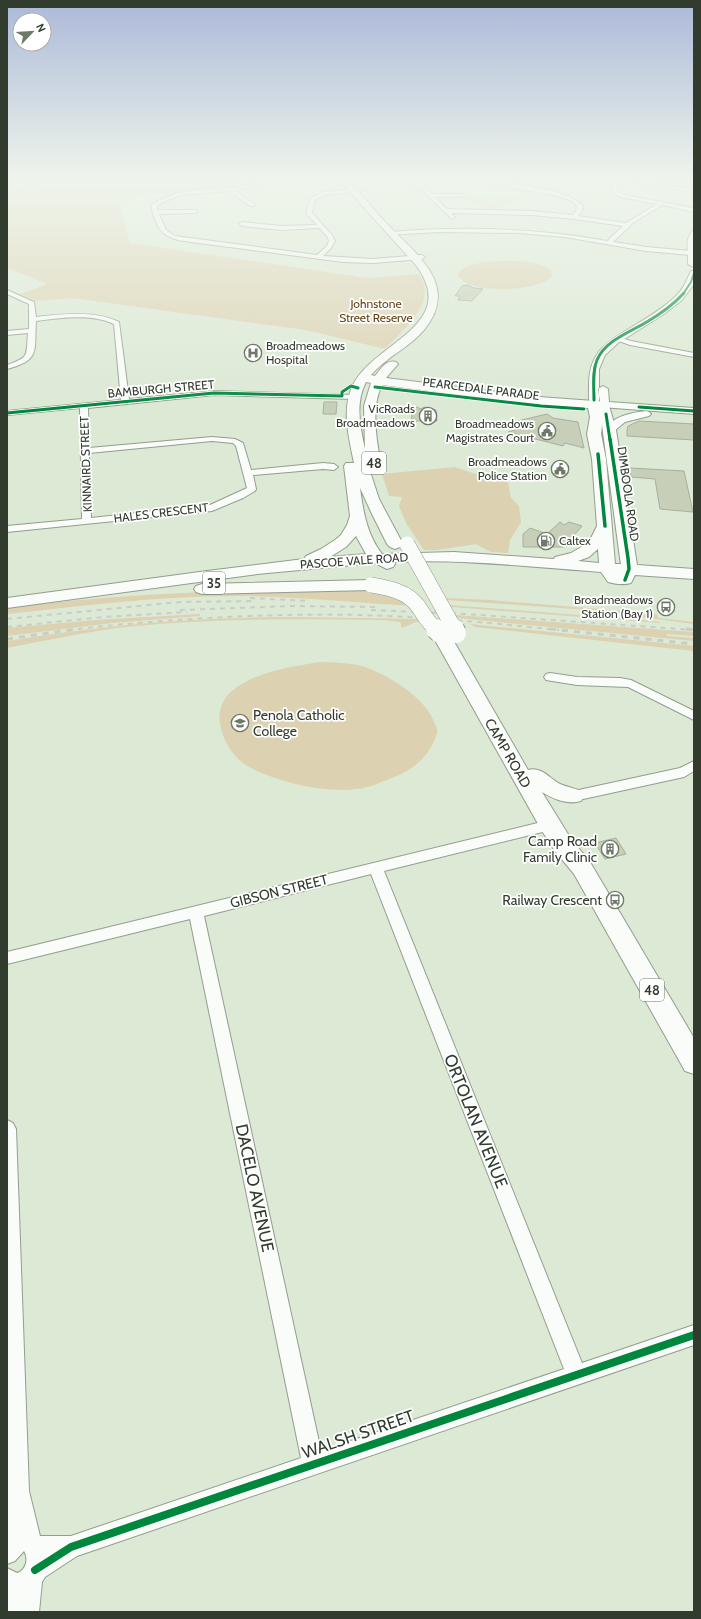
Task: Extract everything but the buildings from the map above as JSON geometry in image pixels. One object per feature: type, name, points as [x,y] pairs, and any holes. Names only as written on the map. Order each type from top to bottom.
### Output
[{"type":"main road","name":"48","points":[[418,257],[436,272],[437,285],[433,303],[426,320],[415,334],[376,364],[362,380],[355,397],[352,415],[366,485],[378,512],[401,544],[448,633]]},
{"type":"main road","points":[[374,389],[394,361],[430,332],[440,314]]},
{"type":"main road","points":[[394,361],[391,375],[400,383]]},
{"type":"main road","name":"PEARCEDALE PARADE","points":[[362,380],[374,389],[386,394],[434,394],[598,405]]},
{"type":"main road","name":"PEARCEDALE PARADE","points":[[374,389],[400,383],[482,398],[541,406],[598,405]]},
{"type":"main road","name":"48","points":[[374,389],[369,418],[373,461],[378,480],[401,544]]},
{"type":"main road","name":"DIMBOOLA ROAD","points":[[598,405],[619,574]]},
{"type":"main road","points":[[541,406],[576,416],[591,427],[602,432]]},
{"type":"main road","points":[[352,415],[351,422],[346,430],[357,517],[365,539],[377,558],[388,564],[413,569]]},
{"type":"main road","points":[[358,445],[362,445],[364,443],[363,428],[369,418]]},
{"type":"main road","name":"DIMBOOLA ROAD","points":[[602,432],[599,460],[605,526],[619,574]]},
{"type":"main road","points":[[292,566],[321,556],[340,544],[351,532],[357,517]]},
{"type":"main road","points":[[536,561],[567,559],[584,554],[592,547],[605,526]]},
{"type":"main road","name":"PASCOE VALE ROAD","points":[[11,603],[142,584],[292,566],[377,558],[445,556],[536,561],[694,585]]},
{"type":"main road","name":"PASCOE VALE ROAD","points":[[11,603],[299,573],[381,569],[694,574]]},
{"type":"main road","points":[[147,590],[371,585],[390,588],[407,596],[417,605],[429,624],[448,633]]},
{"type":"main road","name":"CAMP ROAD","points":[[448,633],[534,776],[563,845],[582,868],[694,1062]]},
{"type":"main road","name":"CAMP ROAD","points":[[448,633],[468,684],[555,823]]},
{"type":"main road","points":[[534,776],[548,787],[561,793],[574,796]]},
{"type":"main road","points":[[555,823],[559,808],[562,804],[574,796]]},
{"type":"street","points":[[315,257],[364,262],[418,257]]},
{"type":"street","points":[[670,257],[693,264]]},
{"type":"street","name":"DIMBOOLA ROAD","points":[[598,405],[600,366],[598,358],[604,350],[621,340],[683,295],[690,285],[693,264]]},
{"type":"street","points":[[7,292],[32,303],[33,319],[30,353],[28,358],[20,363],[7,367]]},
{"type":"street","points":[[7,302],[22,298]]},
{"type":"street","points":[[33,319],[78,316],[117,323],[125,402]]},
{"type":"street","points":[[7,333],[32,331]]},
{"type":"street","points":[[621,340],[694,354]]},
{"type":"street","name":"DIMBOOLA ROAD","points":[[598,405],[603,389],[604,377]]},
{"type":"street","points":[[603,389],[614,401],[639,407]]},
{"type":"street","name":"BAMBURGH STREET","points":[[7,413],[214,393],[355,397]]},
{"type":"street","name":"PEARCEDALE PARADE","points":[[598,405],[694,411]]},
{"type":"street","name":"PEARCEDALE PARADE","points":[[598,405],[652,414],[694,416]]},
{"type":"street","name":"KINNAIRD STREET","points":[[84,406],[87,522]]},
{"type":"street","points":[[602,432],[623,418],[652,414]]},
{"type":"street","name":"HALES CRESCENT","points":[[7,529],[212,508],[240,496],[252,488],[240,445],[235,441],[212,439],[84,451]]},
{"type":"street","points":[[248,473],[320,466],[334,467]]},
{"type":"street","points":[[550,677],[577,681],[620,682],[632,684],[694,716]]},
{"type":"street","points":[[574,796],[684,772],[694,765]]},
{"type":"street","name":"GIBSON STREET","points":[[7,958],[555,823]]},
{"type":"street","name":"ORTOLAN AVENUE","points":[[375,867],[576,1374]]},
{"type":"street","name":"DACELO AVENUE","points":[[196,912],[313,1464]]},
{"type":"street","points":[[7,1129],[21,1546],[38,1558],[21,1578],[19,1612]]},
{"type":"street","name":"WALSH STREET","points":[[21,1578],[71,1547],[694,1335]]},
{"type":"street","name":"WALSH STREET","points":[[21,1546],[71,1547]]},
{"type":"street","points":[[21,1578],[28,1612]]},
{"type":"green space","name":"Johnstone Street Reserve","points":[[7,257],[222,257],[368,278],[419,274],[424,284],[425,295],[422,305],[416,315],[385,349],[306,330],[72,298],[36,301],[21,294],[47,284],[7,268]]},
{"type":"green space","points":[[487,262],[530,262],[541,265],[551,270],[552,276],[545,281],[520,288],[490,289],[465,282],[458,276],[460,271],[471,265]]},
{"type":"green space","points":[[455,467],[487,478],[508,482],[511,498],[519,506],[521,522],[510,540],[508,553],[491,552],[476,544],[437,550],[424,550],[406,523],[399,506],[402,497],[389,496],[382,474]]},
{"type":"green space","points":[[370,587],[415,606],[279,597],[206,596],[120,602],[7,614],[7,608],[98,598],[279,589]]},
{"type":"green space","points":[[446,598],[490,600],[657,614],[658,618],[694,622],[694,624],[588,610],[447,600]]},
{"type":"green space","points":[[449,605],[643,620],[660,623],[451,607]]},
{"type":"green space","points":[[200,614],[200,616],[112,623],[7,636],[7,628],[96,620]]},
{"type":"green space","points":[[455,615],[694,632],[694,636],[667,634],[667,636],[694,638],[694,641],[457,618]]},
{"type":"green space","points":[[293,617],[423,619],[424,621],[416,622],[402,628],[400,622],[384,620],[287,619],[158,624],[66,636],[7,648],[7,641],[114,626],[222,618]]},
{"type":"green space","points":[[470,624],[694,646],[694,651],[475,627]]},
{"type":"green space","points":[[320,662],[362,666],[383,675],[414,695],[429,713],[437,729],[434,742],[425,756],[405,772],[397,776],[365,788],[344,790],[330,790],[302,786],[274,778],[249,767],[238,759],[223,736],[220,723],[221,709],[229,694],[241,684],[263,674]]},
{"type":"railway","points":[[250,598],[310,601]]},
{"type":"railway","points":[[7,619],[180,602],[256,601]]},
{"type":"railway","points":[[180,610],[292,606],[376,607]]},
{"type":"railway","points":[[371,610],[465,614],[694,630],[686,629]]},
{"type":"railway","points":[[7,627],[103,617],[187,612]]},
{"type":"railway","points":[[74,629],[141,623],[251,616],[361,615],[435,619],[559,630]]},
{"type":"railway","points":[[7,639],[74,629]]},
{"type":"railway","points":[[68,630],[74,629]]},
{"type":"railway","points":[[550,629],[694,644]]},
{"type":"cycle path","points":[[594,400],[594,370],[600,354],[608,345],[652,319],[670,306],[686,290],[694,273]]},
{"type":"cycle path","points":[[7,413],[214,393],[342,396],[342,392],[351,386],[358,388]]},
{"type":"cycle path","points":[[375,387],[541,406],[584,409]]},
{"type":"cycle path","points":[[639,407],[694,411]]},
{"type":"cycle path","points":[[606,414],[628,558],[629,569],[625,580]]},
{"type":"cycle path","points":[[598,454],[605,526]]},
{"type":"cycle path","points":[[35,1570],[71,1547],[694,1335]]},
{"type":"place","name":"Broadmeadows Hospital","points":[[253,353]]},
{"type":"place","name":"VicRoads Broadmeadows","points":[[428,416]]},
{"type":"place","name":"Broadmeadows Magistrates Court","points":[[547,431]]},
{"type":"place","name":"Broadmeadows Police Station","points":[[560,469]]},
{"type":"place","name":"Caltex","points":[[546,541]]},
{"type":"place","name":"Broadmeadows Station (Bay 1)","points":[[666,607]]},
{"type":"place","name":"Penola Catholic College","points":[[240,723]]},
{"type":"place","name":"Camp Road Family Clinic","points":[[610,849]]},
{"type":"place","name":"Railway Crescent","points":[[615,900]]}]
